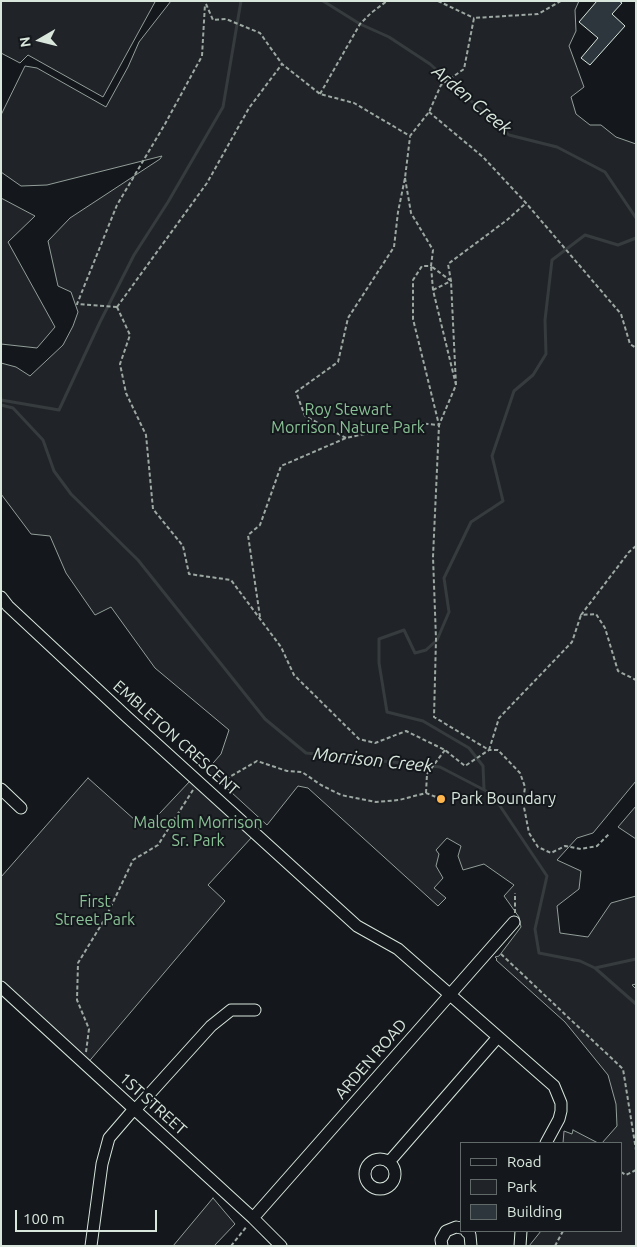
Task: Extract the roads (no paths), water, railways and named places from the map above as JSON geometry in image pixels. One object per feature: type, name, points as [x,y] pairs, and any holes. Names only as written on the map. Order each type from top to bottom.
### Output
[{"type":"street","name":"EMBLETON CRESCENT","points":[[1,596],[8,606],[78,671],[357,926],[398,949],[554,1086],[559,1095],[561,1111],[559,1119],[547,1142]]},
{"type":"street","points":[[1,790],[21,808]]},
{"type":"street","name":"ARDEN ROAD","points":[[253,1218],[514,922]]},
{"type":"street","name":"1ST STREET","points":[[1,987],[253,1218],[281,1246]]},
{"type":"street","points":[[91,1246],[102,1164],[109,1138],[210,1026],[231,1010],[255,1010]]},
{"type":"street","points":[[389,1162],[498,1037]]},
{"type":"street","points":[[442,1246],[441,1240],[446,1231],[456,1227],[460,1228]]},
{"type":"street","points":[[467,1232],[470,1235],[471,1246]]},
{"type":"street","points":[[520,1246],[521,1232]]},
{"type":"waterway","points":[[1,400],[59,410],[134,255],[168,202],[223,107],[241,1]]},
{"type":"waterway","name":"Arden Creek","points":[[323,1],[360,24],[389,37],[430,64],[509,135],[557,147],[605,172],[636,218]]},
{"type":"waterway","points":[[484,789],[483,766],[469,748],[423,721],[387,712],[379,663],[379,639],[404,630],[415,653],[426,650],[437,640],[449,612],[444,578],[471,522],[503,501],[492,456],[514,391],[533,375],[546,354],[545,320],[552,260],[585,235],[618,245],[636,238]]},
{"type":"waterway","name":"Morrison Creek","points":[[1,405],[13,408],[43,440],[54,471],[71,494],[138,560],[265,719],[306,753],[440,767],[492,794],[547,876],[535,929],[539,953],[580,961],[595,968],[636,1004]]},
{"type":"waterway","points":[[595,968],[636,959]]},
{"type":"place","name":"Park Boundary","points":[[441,799]]},
{"type":"park label","name":"Roy Stewart Morrison Nature Park","points":[[348,419]]},
{"type":"park label","name":"Malcolm Morrison Sr. Park","points":[[198,832]]},
{"type":"park label","name":"First Street Park","points":[[95,911]]}]
